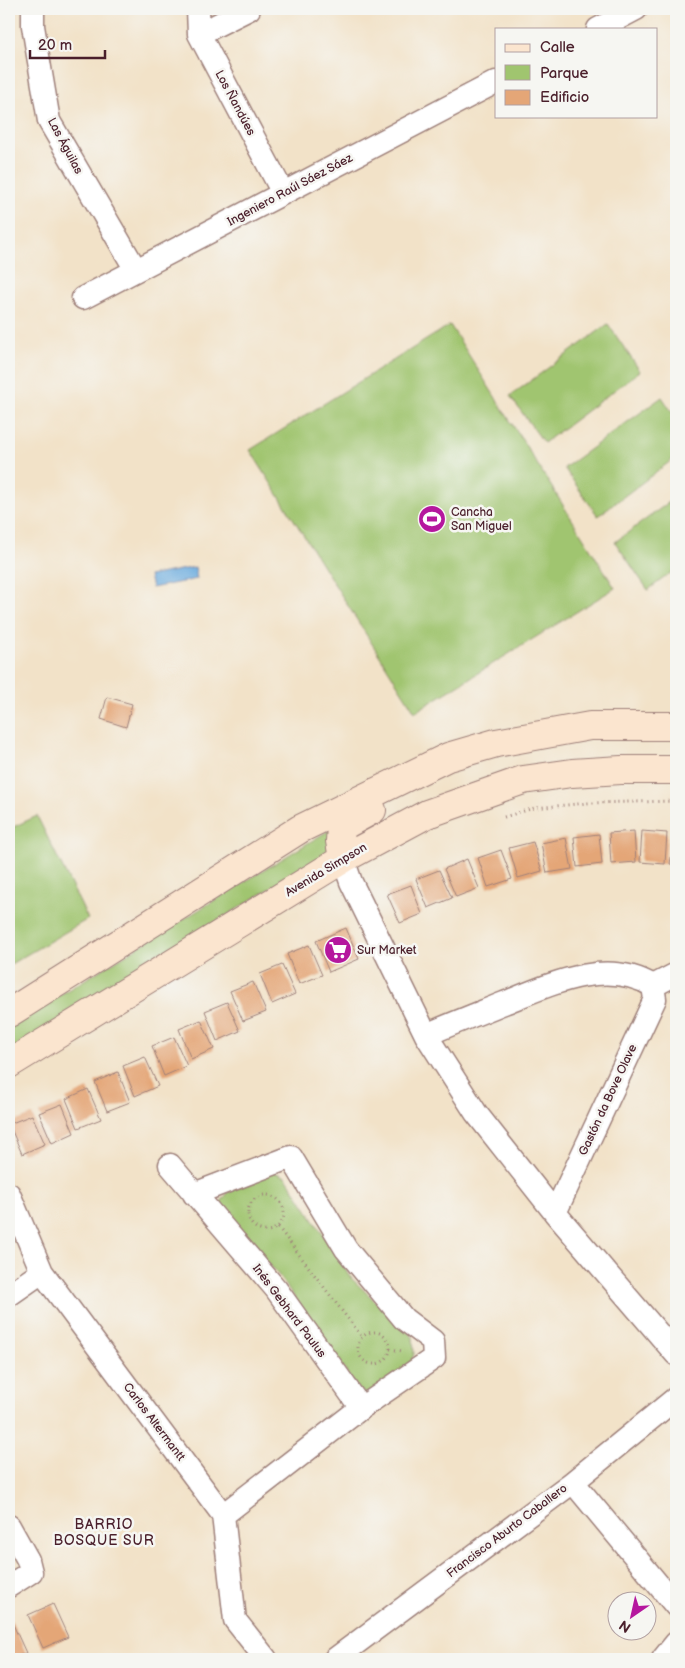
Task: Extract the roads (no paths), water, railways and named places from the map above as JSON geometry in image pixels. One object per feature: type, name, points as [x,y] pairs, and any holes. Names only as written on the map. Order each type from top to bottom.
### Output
[{"type":"main road","points":[[9,1014],[300,829],[432,764],[496,743],[590,726],[676,726]]},
{"type":"main road","points":[[343,859],[340,842],[341,827],[354,818],[458,771],[496,743]]},
{"type":"main road","name":"Avenida Simpson","points":[[9,1064],[343,859],[427,814],[523,780],[621,770],[676,770]]},
{"type":"street","name":"Las Águilas","points":[[33,9],[32,26],[49,121],[136,270]]},
{"type":"street","name":"Los Ñandúes","points":[[198,9],[199,34],[283,193]]},
{"type":"street","points":[[199,34],[249,9]]},
{"type":"street","points":[[600,28],[636,9]]},
{"type":"street","name":"Ingeniero Raúl Sáez Sáez","points":[[83,298],[495,83]]},
{"type":"street","points":[[343,859],[351,882],[426,1036],[476,1113],[555,1213],[676,1354]]},
{"type":"street","points":[[426,1036],[563,980],[602,973],[624,975],[644,980],[653,986],[676,974]]},
{"type":"street","name":"Gastón da Bove Olave","points":[[555,1213],[655,999],[653,986]]},
{"type":"street","points":[[194,1194],[291,1157],[346,1249],[404,1319],[433,1341],[434,1358],[360,1408],[223,1515],[235,1620],[266,1659]]},
{"type":"street","name":"Inés Gebhard Paulus","points":[[170,1166],[276,1289],[360,1408]]},
{"type":"street","name":"Carlos Altermantt","points":[[9,1194],[42,1272],[223,1515]]},
{"type":"street","points":[[9,1295],[42,1272]]},
{"type":"street","name":"Francisco Aburto Caballero","points":[[335,1659],[572,1482],[676,1398]]},
{"type":"street","points":[[572,1482],[676,1606]]},
{"type":"street","points":[[9,1526],[28,1560],[31,1572],[20,1582],[9,1586]]},
{"type":"street","points":[[663,1659],[676,1643]]},
{"type":"water","points":[[195,567],[197,579],[152,588],[149,576]]},
{"type":"place","name":"Cancha San Miguel","points":[[432,519]]},
{"type":"place","name":"Sur Market","points":[[338,950]]},
{"type":"district","name":"BARRIO BOSQUE SUR","points":[[104,1532]]}]
